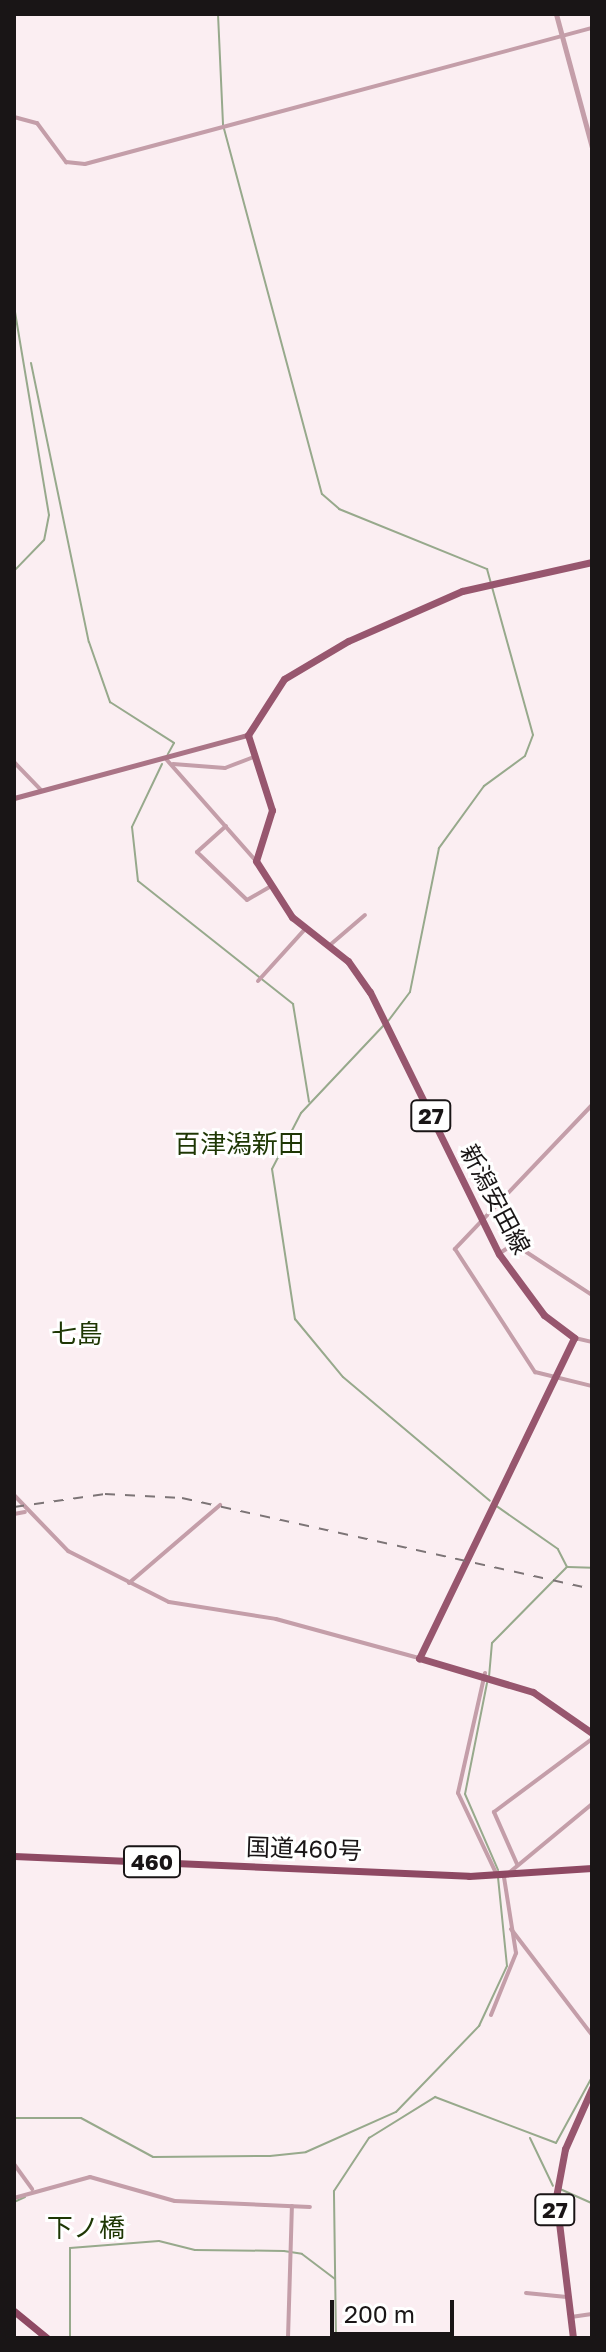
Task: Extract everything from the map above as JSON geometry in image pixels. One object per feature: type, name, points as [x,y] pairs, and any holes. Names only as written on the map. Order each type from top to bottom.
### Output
[{"type":"highway","name":"国道460号","points":[[14,1856],[502,1873],[592,1868]]},
{"type":"highway","points":[[14,2311],[47,2338]]},
{"type":"main road","points":[[14,798],[168,761],[248,735],[297,669],[449,596],[495,583],[590,565]]},
{"type":"main road","points":[[248,735],[272,810],[256,861]]},
{"type":"main road","name":"新潟安田線","points":[[256,861],[306,928],[330,945],[381,1010],[499,1254],[544,1315],[574,1338]]},
{"type":"main road","points":[[574,1338],[557,1380],[491,1501],[419,1658],[496,1677],[554,1703],[592,1733]]},
{"type":"main road","name":"27","points":[[573,2338],[556,2189],[589,2104],[592,2088]]},
{"type":"street","points":[[556,14],[592,147]]},
{"type":"street","points":[[14,117],[37,123],[75,164],[224,128],[592,28]]},
{"type":"street","points":[[168,761],[225,768],[253,757]]},
{"type":"street","points":[[168,761],[256,861]]},
{"type":"street","points":[[14,762],[41,790]]},
{"type":"street","points":[[226,826],[197,852],[247,900],[273,884]]},
{"type":"street","points":[[330,945],[365,915]]},
{"type":"street","points":[[260,980],[306,928]]},
{"type":"street","points":[[592,1105],[481,1220],[456,1252],[535,1372],[557,1380],[592,1386]]},
{"type":"street","points":[[499,1254],[514,1244],[592,1295]]},
{"type":"street","points":[[574,1338],[592,1342]]},
{"type":"street","points":[[14,1495],[25,1512],[68,1551],[169,1602],[276,1619],[419,1658]]},
{"type":"street","points":[[129,1583],[220,1505]]},
{"type":"street","points":[[14,1514],[25,1512]]},
{"type":"street","points":[[485,1673],[458,1793],[502,1873],[514,1965],[491,2015]]},
{"type":"street","points":[[517,1864],[494,1812],[592,1739]]},
{"type":"street","points":[[502,1873],[592,1804]]},
{"type":"street","points":[[510,1929],[592,2035]]},
{"type":"street","points":[[14,2164],[32,2189]]},
{"type":"street","points":[[14,2198],[32,2189],[90,2177],[175,2201],[310,2207]]},
{"type":"street","points":[[288,2338],[292,2206]]},
{"type":"street","points":[[526,2293],[567,2297]]},
{"type":"street","points":[[570,2317],[592,2314]]},
{"type":"waterway","points":[[218,14],[223,125],[322,494],[339,509],[487,569],[533,735],[525,756],[484,786],[439,848],[410,992],[388,1021]]},
{"type":"waterway","points":[[14,306],[49,515],[44,540],[14,571]]},
{"type":"waterway","points":[[31,363],[89,642],[110,702],[174,743],[168,754]]},
{"type":"waterway","points":[[162,764],[132,827],[138,881],[293,1004],[309,1102]]},
{"type":"waterway","points":[[384,1025],[301,1113],[272,1169],[295,1319],[343,1377],[490,1501]]},
{"type":"waterway","points":[[489,1677],[492,1643],[567,1567],[558,1549],[495,1505]]},
{"type":"waterway","points":[[568,1567],[592,1568]]},
{"type":"waterway","points":[[487,1683],[465,1794],[498,1870]]},
{"type":"waterway","points":[[14,2118],[81,2118],[153,2157],[270,2156],[306,2152],[396,2112],[479,2026],[507,1966],[498,1877]]},
{"type":"waterway","points":[[336,2338],[334,2191],[369,2138],[435,2097],[556,2143],[592,2077]]},
{"type":"waterway","points":[[530,2138],[553,2186]]},
{"type":"waterway","points":[[560,2189],[592,2203]]},
{"type":"waterway","points":[[14,2202],[25,2197]]},
{"type":"waterway","points":[[70,2338],[70,2248],[159,2241],[195,2250],[284,2251],[302,2254],[335,2279]]},
{"type":"railway","points":[[14,1507],[105,1494],[182,1498],[592,1589]]},
{"type":"district","name":"百津潟新田","points":[[239,1144]]},
{"type":"district","name":"七島","points":[[77,1334]]},
{"type":"district","name":"下ノ橋","points":[[86,2228]]}]
